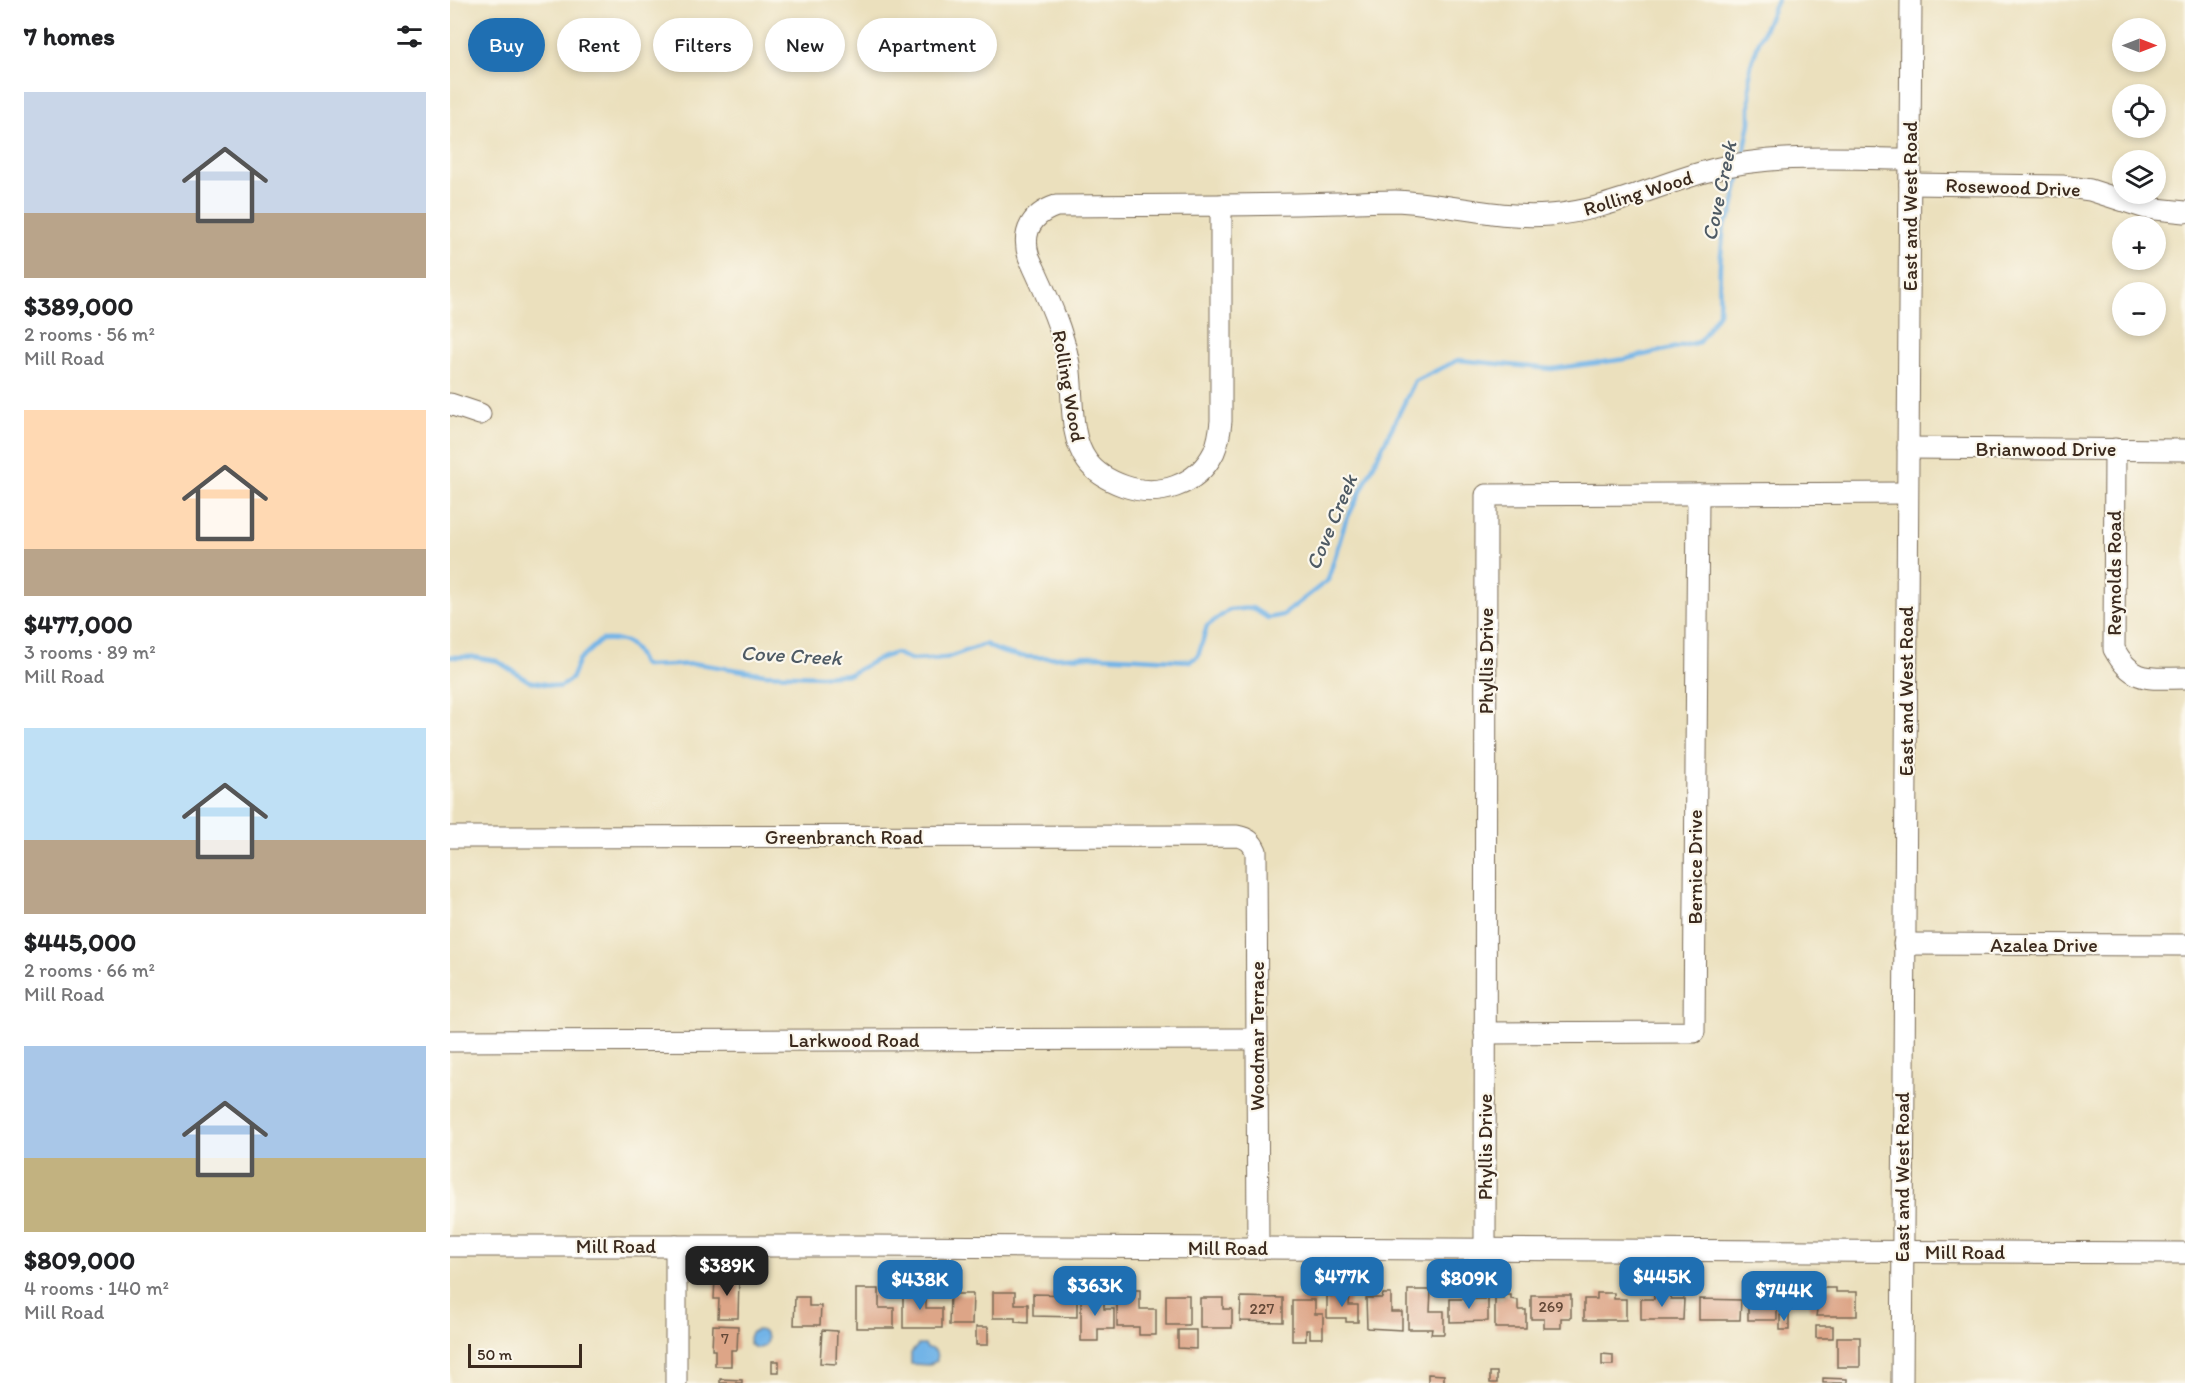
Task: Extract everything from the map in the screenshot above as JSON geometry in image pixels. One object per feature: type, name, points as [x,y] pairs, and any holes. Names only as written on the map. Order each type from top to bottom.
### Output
[{"type":"street","name":"East and West Road","points":[[1902,1383],[1911,0]]},
{"type":"street","name":"Rolling Wood","points":[[1221,205],[1221,422],[1219,439],[1206,465],[1194,477],[1181,484],[1165,490],[1148,492],[1111,482],[1087,461],[1079,447],[1069,364],[1062,336],[1029,257],[1026,236],[1029,225],[1045,209],[1056,206],[1397,201],[1520,216],[1549,215],[1578,212],[1607,205],[1713,169],[1749,162],[1777,159],[1910,159]]},
{"type":"street","name":"Rosewood Drive","points":[[1910,184],[2062,186],[2090,190],[2146,208],[2185,212]]},
{"type":"street","points":[[450,404],[480,414]]},
{"type":"street","name":"Brianwood Drive","points":[[1908,448],[2185,450]]},
{"type":"street","name":"Reynolds Road","points":[[2115,449],[2114,649],[2129,671],[2138,676],[2185,678]]},
{"type":"street","name":"Phyllis Drive","points":[[1485,1249],[1486,495],[1907,493]]},
{"type":"street","name":"Bernice Drive","points":[[1485,1033],[1694,1032],[1698,494]]},
{"type":"street","name":"Greenbranch Road","points":[[450,837],[1237,836]]},
{"type":"street","name":"Woodmar Terrace","points":[[1237,836],[1246,838],[1256,851],[1258,1248]]},
{"type":"street","name":"Azalea Drive","points":[[1904,944],[2185,945]]},
{"type":"street","name":"Larkwood Road","points":[[450,1041],[1257,1039]]},
{"type":"street","name":"Mill Road","points":[[450,1246],[2185,1253]]},
{"type":"street","points":[[676,1246],[676,1383]]},
{"type":"water","points":[[758,1330],[764,1333],[767,1339],[764,1345],[758,1348],[752,1345],[749,1339],[752,1333]]},
{"type":"water","points":[[918,1345],[925,1345],[934,1350],[937,1361],[928,1365],[911,1364],[911,1353]]},
{"type":"building","points":[[715,1278],[739,1279],[738,1318],[718,1318],[719,1299],[714,1299]]},
{"type":"building","points":[[903,1288],[926,1288],[926,1308],[942,1308],[942,1328],[903,1328]]},
{"type":"building","points":[[1815,1288],[1836,1288],[1836,1292],[1857,1292],[1857,1316],[1816,1316],[1817,1310],[1810,1310],[1810,1301],[1815,1301]]},
{"type":"building","points":[[856,1289],[879,1289],[879,1308],[894,1308],[894,1328],[856,1328]]},
{"type":"building","points":[[1117,1290],[1140,1290],[1140,1309],[1156,1309],[1156,1335],[1139,1335],[1139,1327],[1117,1327]]},
{"type":"building","points":[[1408,1290],[1431,1290],[1430,1311],[1444,1311],[1444,1334],[1431,1334],[1432,1329],[1408,1329]]},
{"type":"building","points":[[993,1292],[1015,1292],[1015,1304],[1028,1304],[1028,1323],[1015,1322],[1015,1318],[993,1318]]},
{"type":"building","points":[[1597,1293],[1614,1293],[1614,1299],[1626,1299],[1626,1320],[1584,1320],[1584,1299],[1597,1299]]},
{"type":"building","points":[[1654,1293],[1671,1293],[1671,1299],[1684,1299],[1683,1320],[1641,1320],[1641,1299],[1654,1299]]},
{"type":"building","points":[[950,1294],[973,1294],[972,1325],[949,1325]]},
{"type":"building","points":[[1033,1294],[1077,1295],[1077,1317],[1033,1316]]},
{"type":"building","points":[[1081,1294],[1104,1294],[1104,1309],[1114,1309],[1114,1329],[1098,1329],[1098,1341],[1081,1341]]},
{"type":"building","points":[[1336,1294],[1350,1294],[1349,1305],[1358,1305],[1358,1322],[1346,1322],[1346,1318],[1327,1318],[1327,1296],[1336,1296]]},
{"type":"building","points":[[1383,1294],[1391,1294],[1391,1312],[1402,1312],[1402,1330],[1367,1328],[1366,1298],[1382,1298]]},
{"type":"building","points":[[1166,1295],[1189,1295],[1189,1325],[1166,1325]]},
{"type":"building","points":[[1503,1295],[1511,1295],[1511,1299],[1518,1300],[1518,1310],[1526,1310],[1526,1328],[1495,1328],[1495,1299],[1503,1299]]},
{"type":"building","points":[[1531,1295],[1571,1295],[1571,1318],[1561,1318],[1561,1328],[1544,1328],[1544,1319],[1531,1319]]},
{"type":"building","points":[[795,1297],[809,1297],[809,1306],[821,1306],[820,1325],[794,1325]]},
{"type":"building","points":[[1241,1297],[1283,1298],[1283,1322],[1240,1321]]},
{"type":"building","points":[[1200,1298],[1223,1298],[1223,1309],[1232,1309],[1232,1328],[1200,1328]]},
{"type":"building","points":[[1748,1298],[1777,1298],[1777,1320],[1748,1320]]},
{"type":"building","points":[[1450,1299],[1488,1299],[1488,1321],[1450,1322]]},
{"type":"building","points":[[1699,1299],[1741,1300],[1740,1320],[1699,1320]]},
{"type":"building","points":[[1292,1300],[1315,1300],[1315,1314],[1323,1314],[1323,1338],[1310,1338],[1310,1330],[1306,1330],[1306,1341],[1292,1341]]},
{"type":"building","points":[[1780,1315],[1789,1315],[1789,1330],[1780,1330]]},
{"type":"building","points":[[713,1325],[738,1326],[737,1350],[731,1350],[731,1366],[715,1366],[715,1350],[712,1350]]},
{"type":"building","points":[[1816,1326],[1833,1326],[1833,1338],[1816,1338]]},
{"type":"building","points":[[976,1327],[988,1327],[988,1345],[976,1345]]},
{"type":"building","points":[[822,1330],[837,1331],[836,1364],[820,1363]]},
{"type":"building","points":[[1178,1330],[1196,1330],[1196,1349],[1178,1348]]},
{"type":"building","points":[[1837,1337],[1860,1337],[1860,1367],[1837,1367]]},
{"type":"building","points":[[1602,1354],[1613,1355],[1613,1365],[1602,1365]]},
{"type":"building","points":[[772,1361],[779,1361],[779,1372],[772,1372]]},
{"type":"building","points":[[1490,1372],[1497,1372],[1497,1383],[1490,1383]]},
{"type":"building","points":[[1428,1374],[1444,1375],[1444,1383],[1428,1383]]},
{"type":"building","points":[[1823,1378],[1847,1379],[1847,1383],[1823,1383]]},
{"type":"building","points":[[720,1379],[742,1380],[742,1383],[720,1383]]},
{"type":"waterway","name":"Cove Creek","points":[[1743,158],[1750,123],[1750,68],[1777,0]]},
{"type":"waterway","name":"Cove Creek","points":[[450,657],[473,657],[497,661],[529,681],[560,687],[571,679],[579,660],[601,640],[627,643],[635,650],[642,664],[647,666],[699,664],[765,674],[821,676],[850,674],[895,653],[912,660],[946,658],[985,644],[997,650],[1024,657],[1093,656],[1190,661],[1198,656],[1207,626],[1229,610],[1252,608],[1268,618],[1283,615],[1328,580],[1345,523],[1415,381],[1458,360],[1551,369],[1626,359],[1699,342],[1719,313],[1724,225],[1732,213],[1741,169]]}]
